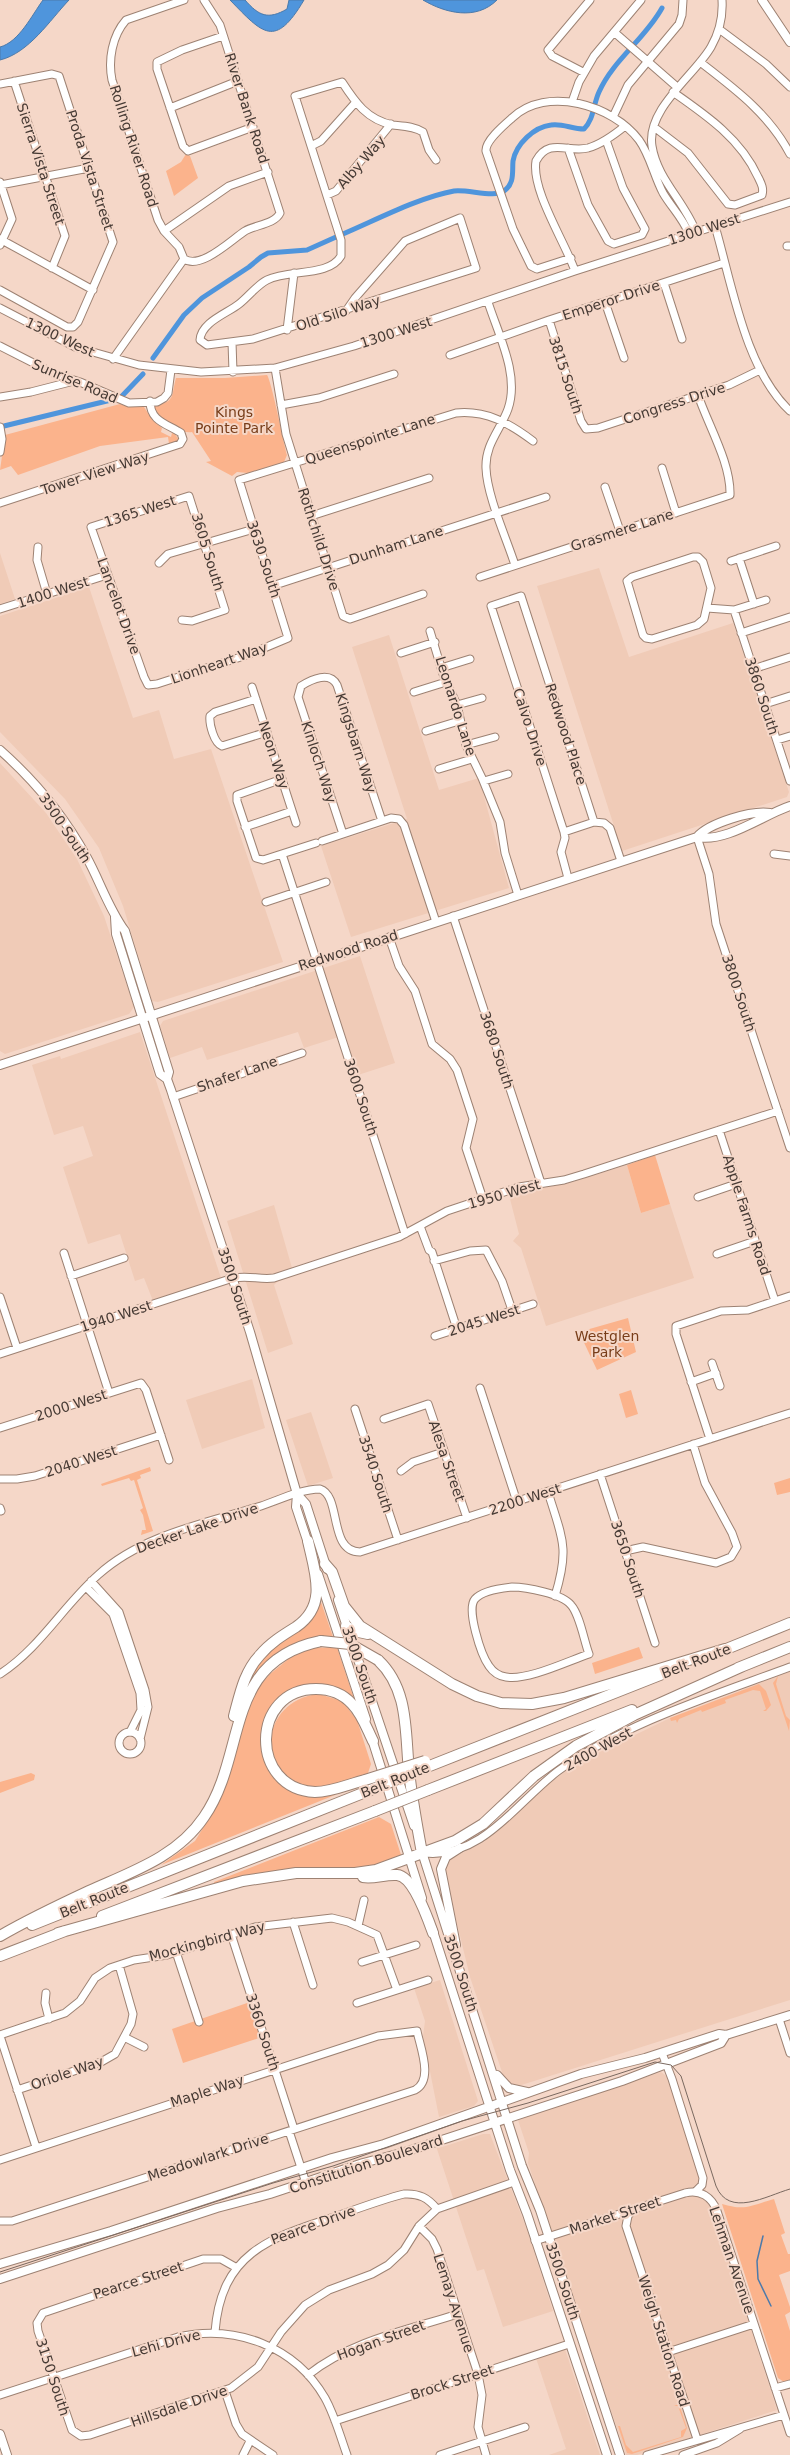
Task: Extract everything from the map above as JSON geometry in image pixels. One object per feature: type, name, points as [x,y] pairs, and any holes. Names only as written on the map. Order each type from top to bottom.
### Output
[{"type":"highway","points":[[171,1851],[194,1826],[210,1798],[249,1670],[264,1650],[304,1621],[314,1606],[318,1584],[308,1541]]},
{"type":"highway","points":[[325,1564],[332,1572],[347,1613],[360,1626],[464,1691],[489,1700],[517,1704],[540,1703],[564,1698],[725,1649]]},
{"type":"highway","name":"Belt Route","points":[[0,1936],[368,1790],[426,1764],[474,1748],[790,1624]]},
{"type":"highway","points":[[346,1626],[354,1631],[379,1639]]},
{"type":"highway","points":[[0,1936],[47,1910],[149,1864],[171,1851],[194,1831],[210,1808],[219,1787],[243,1707],[258,1680],[273,1664],[288,1653],[321,1641],[350,1644],[378,1660],[394,1679],[402,1700],[411,1787],[422,1853]]},
{"type":"highway","name":"Belt Route","points":[[0,1956],[428,1790],[743,1666],[790,1646]]},
{"type":"highway","points":[[347,1874],[376,1870],[458,1839],[477,1829],[534,1776],[576,1746],[634,1715],[743,1666]]},
{"type":"highway","points":[[373,1741],[352,1704],[339,1694],[323,1690],[302,1691],[286,1699],[274,1711],[266,1730],[266,1746],[270,1761],[279,1775],[292,1785],[308,1791],[320,1792],[426,1764]]},
{"type":"highway","points":[[58,1933],[244,1881],[296,1873],[347,1874],[371,1878],[395,1875],[406,1878],[412,1887],[433,1933]]},
{"type":"main road","points":[[762,0],[790,42]]},
{"type":"main road","name":"3500 South","points":[[0,750],[39,790],[70,830],[96,875],[115,917],[125,931],[169,1072],[167,1079],[233,1278],[297,1494],[296,1508],[373,1741],[409,1858],[514,2182],[536,2241],[607,2455]]},
{"type":"main road","name":"Redwood Road","points":[[0,1064],[697,837],[704,829],[759,811],[770,813],[790,806]]},
{"type":"main road","name":"3500 South","points":[[115,917],[116,934],[142,1018],[160,1074],[167,1079]]},
{"type":"main road","name":"3500 South","points":[[297,1494],[306,1504],[457,1958],[502,2102],[620,2455]]},
{"type":"main road","points":[[457,1958],[454,1931],[440,1869],[446,1857],[460,1848]]},
{"type":"main road","name":"Constitution Boulevard","points":[[0,2264],[111,2231],[301,2168],[384,2144],[582,2074],[662,2052],[719,2034],[726,2035],[790,2015]]},
{"type":"main road","name":"Constitution Boulevard","points":[[0,2279],[210,2211],[306,2183],[495,2123],[667,2065],[721,2043],[726,2035]]},
{"type":"main road","points":[[491,2064],[497,2076],[509,2088],[531,2092]]},
{"type":"main road","points":[[596,2421],[605,2436],[611,2455]]},
{"type":"main road","points":[[0,2434],[7,2455]]},
{"type":"street","name":"Rolling River Road","points":[[184,0],[129,18],[121,26],[112,51],[112,80],[158,220],[164,231],[179,247],[184,259]]},
{"type":"street","points":[[584,72],[552,56],[548,50],[590,0]]},
{"type":"street","points":[[572,102],[584,72],[594,56],[641,0]]},
{"type":"street","points":[[613,117],[624,92],[679,24],[682,15],[682,0]]},
{"type":"street","points":[[692,233],[689,216],[666,181],[651,146],[654,127],[675,90],[712,46],[719,29],[722,0]]},
{"type":"street","name":"River Bank Road","points":[[184,259],[190,262],[201,261],[250,228],[279,216],[280,210],[223,36],[217,20],[205,1]]},
{"type":"street","points":[[719,29],[766,64],[790,87]]},
{"type":"street","points":[[614,32],[648,62],[675,90],[734,141],[757,175],[762,186],[762,194],[730,205],[688,153],[654,127]]},
{"type":"street","points":[[223,36],[182,50],[157,62],[170,108],[183,146],[188,151],[253,127]]},
{"type":"street","points":[[700,62],[757,108],[774,128],[790,154]]},
{"type":"street","name":"Proda Vista Street","points":[[0,290],[70,327],[78,322],[113,242],[57,74],[14,81]]},
{"type":"street","points":[[0,84],[14,81]]},
{"type":"street","name":"Sierra Vista Street","points":[[14,81],[64,236],[52,268]]},
{"type":"street","points":[[170,108],[238,81]]},
{"type":"street","points":[[287,330],[294,273],[330,267],[341,256],[341,240],[295,96],[342,82],[355,103],[371,116],[391,124],[413,127],[423,132],[429,150],[436,160]]},
{"type":"street","points":[[571,258],[535,269],[531,266],[520,244],[486,151],[489,144],[508,121],[525,108],[546,101],[572,102],[613,117],[625,126],[644,148],[663,193],[692,233]]},
{"type":"street","points":[[310,146],[321,141],[355,103]]},
{"type":"street","name":"Alby Way","points":[[327,195],[336,191],[391,124]]},
{"type":"street","points":[[575,271],[571,258],[547,209],[536,177],[535,165],[538,157],[547,149],[558,146],[583,149],[606,140],[625,126]]},
{"type":"street","points":[[568,148],[585,199],[608,241],[614,244],[642,235],[645,232],[645,227],[623,188],[606,140]]},
{"type":"street","points":[[89,168],[0,184],[12,219],[1,242],[93,290]]},
{"type":"street","points":[[164,231],[229,186],[268,172]]},
{"type":"street","name":"1300 West","points":[[0,308],[75,347],[113,360],[171,370],[233,372],[276,368],[314,359],[488,302],[575,271],[790,202]]},
{"type":"street","name":"Old Silo Way","points":[[294,273],[263,283],[240,303],[210,324],[201,334],[200,340],[207,345],[253,339],[287,330],[346,311],[476,268],[460,218],[405,241],[355,298],[346,311]]},
{"type":"street","points":[[715,226],[724,263],[760,370],[776,396],[790,411]]},
{"type":"street","points":[[113,360],[184,259]]},
{"type":"street","name":"Emperor Drive","points":[[450,355],[549,320],[724,263]]},
{"type":"street","points":[[664,283],[682,339]]},
{"type":"street","points":[[488,302],[511,379],[511,396],[502,421],[491,439],[486,468],[515,565]]},
{"type":"street","points":[[606,302],[624,358]]},
{"type":"street","name":"3815 South","points":[[549,320],[581,421],[586,430]]},
{"type":"street","points":[[232,342],[233,372]]},
{"type":"street","name":"Sunrise Road","points":[[0,346],[36,365],[109,393],[123,402],[150,401]]},
{"type":"street","name":"Rothchild Drive","points":[[276,368],[281,406],[295,464],[343,616],[350,619],[424,594]]},
{"type":"street","points":[[150,401],[157,402],[166,396],[171,370]]},
{"type":"street","name":"Congress Drive","points":[[586,430],[598,428],[729,385],[760,370]]},
{"type":"street","points":[[281,406],[319,398],[394,374]]},
{"type":"street","points":[[0,397],[31,392],[74,380]]},
{"type":"street","name":"Grasmere Lane","points":[[480,576],[730,495],[730,485],[720,452],[698,395]]},
{"type":"street","name":"Tower View Way","points":[[0,503],[178,445],[182,442],[183,436],[156,418],[152,411],[150,401]]},
{"type":"street","name":"Queenspointe Lane","points":[[239,480],[295,464],[456,412],[483,414],[502,421],[532,441]]},
{"type":"street","points":[[0,427],[2,439],[0,452]]},
{"type":"street","points":[[662,468],[676,512]]},
{"type":"street","points":[[311,516],[429,478]]},
{"type":"street","name":"3630 South","points":[[239,480],[288,638]]},
{"type":"street","points":[[606,487],[620,531]]},
{"type":"street","name":"1365 West","points":[[91,527],[189,496]]},
{"type":"street","name":"3605 South","points":[[182,620],[192,621],[225,610],[189,496]]},
{"type":"street","name":"Dunham Lane","points":[[272,586],[546,497]]},
{"type":"street","name":"Lancelot Drive","points":[[91,527],[107,574],[122,607],[148,685]]},
{"type":"street","points":[[159,563],[168,554],[254,529]]},
{"type":"street","points":[[731,561],[776,546]]},
{"type":"street","points":[[38,547],[37,560],[47,594]]},
{"type":"street","points":[[693,557],[701,559],[711,588],[708,605],[704,619],[700,624],[648,639],[643,635],[627,583],[629,579],[638,575],[693,557]]},
{"type":"street","points":[[739,558],[754,604]]},
{"type":"street","name":"1400 West","points":[[0,609],[107,574]]},
{"type":"street","name":"Calvo Drive","points":[[521,596],[490,606],[564,832],[565,838],[561,852],[568,878]]},
{"type":"street","name":"Redwood Place","points":[[521,596],[594,822]]},
{"type":"street","points":[[708,605],[734,610],[766,600]]},
{"type":"street","name":"3860 South","points":[[734,610],[790,781]]},
{"type":"street","points":[[741,633],[790,617]]},
{"type":"street","name":"Leonardo Lane","points":[[430,631],[435,642],[446,682],[457,705],[459,721],[466,745],[484,781],[500,822],[505,853],[518,895]]},
{"type":"street","name":"Lionheart Way","points":[[148,685],[169,681],[226,662],[288,638]]},
{"type":"street","points":[[401,653],[435,642]]},
{"type":"street","points":[[753,669],[790,657]]},
{"type":"street","points":[[441,668],[470,659]]},
{"type":"street","name":"Kingsbarn Way","points":[[299,689],[305,683],[324,677],[335,681],[382,821]]},
{"type":"street","points":[[414,692],[446,682]]},
{"type":"street","name":"Neon Way","points":[[252,687],[296,823]]},
{"type":"street","name":"Kinloch Way","points":[[299,689],[298,697],[343,834]]},
{"type":"street","points":[[764,704],[790,696]]},
{"type":"street","points":[[256,698],[215,712],[210,716],[220,745],[266,732]]},
{"type":"street","points":[[457,705],[482,698]]},
{"type":"street","points":[[426,731],[459,721]]},
{"type":"street","points":[[777,740],[790,736]]},
{"type":"street","points":[[466,745],[495,737]]},
{"type":"street","points":[[439,769],[472,759]]},
{"type":"street","points":[[484,781],[508,774]]},
{"type":"street","points":[[282,778],[237,795],[236,801],[257,860],[282,854],[395,818],[404,825],[436,922]]},
{"type":"street","points":[[245,826],[292,811]]},
{"type":"street","points":[[564,832],[594,822],[601,822],[608,825],[621,861]]},
{"type":"street","name":"3800 South","points":[[697,837],[709,874],[716,924],[790,1148]]},
{"type":"street","name":"3600 South","points":[[282,854],[405,1234]]},
{"type":"street","points":[[774,854],[790,856]]},
{"type":"street","points":[[266,902],[326,882]]},
{"type":"street","name":"3680 South","points":[[453,916],[541,1183]]},
{"type":"street","points":[[389,937],[399,966],[415,991],[432,1044],[453,1063],[461,1080],[473,1119],[466,1148],[483,1199]]},
{"type":"street","name":"Shafer Lane","points":[[173,1097],[302,1053]]},
{"type":"street","name":"1950 West","points":[[233,1278],[247,1276],[262,1279],[274,1278],[405,1234],[447,1211],[483,1199],[541,1183],[584,1174],[778,1111]]},
{"type":"street","name":"Apple Farms Road","points":[[719,1130],[775,1301]]},
{"type":"street","points":[[698,1197],[736,1184]]},
{"type":"street","points":[[422,1225],[457,1329]]},
{"type":"street","points":[[717,1254],[755,1242]]},
{"type":"street","points":[[434,1261],[470,1250],[486,1250],[502,1281],[512,1310]]},
{"type":"street","points":[[64,1253],[109,1393]]},
{"type":"street","points":[[71,1276],[124,1258]]},
{"type":"street","name":"1940 West","points":[[0,1354],[233,1278]]},
{"type":"street","points":[[710,1439],[676,1334],[676,1326],[721,1311],[748,1310],[790,1296]]},
{"type":"street","points":[[0,1297],[17,1348]]},
{"type":"street","name":"2045 West","points":[[435,1336],[533,1304]]},
{"type":"street","points":[[712,1363],[720,1386]]},
{"type":"street","points":[[691,1382],[716,1373]]},
{"type":"street","name":"2000 West","points":[[0,1428],[142,1384],[161,1435]]},
{"type":"street","points":[[480,1388],[517,1502]]},
{"type":"street","name":"Alesa Street","points":[[384,1419],[428,1404],[443,1452],[467,1518]]},
{"type":"street","name":"3540 South","points":[[355,1408],[398,1540]]},
{"type":"street","name":"2200 West","points":[[297,1494],[318,1488],[325,1492],[342,1542],[352,1551],[363,1552],[790,1413]]},
{"type":"street","points":[[161,1435],[169,1460]]},
{"type":"street","name":"2040 West","points":[[0,1479],[17,1479],[35,1476],[161,1435]]},
{"type":"street","points":[[625,1551],[643,1547],[716,1563],[731,1557],[737,1547],[732,1533],[705,1482],[693,1444]]},
{"type":"street","points":[[401,1471],[413,1462],[443,1452]]},
{"type":"street","name":"3650 South","points":[[600,1474],[655,1643]]},
{"type":"street","points":[[548,1492],[561,1531],[564,1551],[564,1565],[555,1596]]},
{"type":"street","name":"Decker Lake Drive","points":[[0,1674],[31,1649],[88,1584],[117,1559],[150,1542],[297,1494]]},
{"type":"street","points":[[88,1584],[113,1614],[140,1693],[141,1710],[130,1732]]},
{"type":"street","points":[[88,1584],[114,1604],[119,1612],[145,1690],[148,1707],[140,1739],[140,1746],[136,1752],[130,1754],[124,1752],[120,1748],[120,1739],[124,1734],[130,1732],[136,1734],[140,1739]]},
{"type":"street","points":[[512,1587],[555,1596],[571,1605],[589,1654],[512,1678],[496,1674],[488,1665],[471,1615],[471,1604],[475,1598],[512,1587]]},
{"type":"street","name":"2400 West","points":[[422,1853],[434,1854],[460,1848],[492,1830],[549,1778],[592,1750],[690,1705],[790,1667]]},
{"type":"street","points":[[358,1926],[364,1900]]},
{"type":"street","name":"Mockingbird Way","points":[[0,2036],[49,2019],[71,2009],[80,2001],[95,1978],[119,1965],[176,1952],[255,1927],[293,1922],[332,1918],[358,1926],[378,1936],[397,1990]]},
{"type":"street","points":[[293,1922],[313,1985]]},
{"type":"street","name":"3360 South","points":[[231,1934],[275,2069],[306,2183]]},
{"type":"street","points":[[362,1962],[416,1945]]},
{"type":"street","points":[[176,1952],[199,2022]]},
{"type":"street","name":"Oriole Way","points":[[18,2090],[106,2060],[115,2054],[132,2021],[133,2010],[119,1965]]},
{"type":"street","points":[[357,2003],[428,1980]]},
{"type":"street","points":[[46,1993],[45,2003],[49,2019]]},
{"type":"street","points":[[779,2019],[790,2053]]},
{"type":"street","name":"Maple Way","points":[[0,2160],[383,2035],[417,2031],[425,2076],[421,2085],[415,2090]]},
{"type":"street","points":[[0,2036],[36,2147]]},
{"type":"street","points":[[124,2037],[144,2047]]},
{"type":"street","name":"Lehman Avenue","points":[[662,2052],[703,2178],[702,2185],[695,2192]]},
{"type":"street","name":"Meadowlark Drive","points":[[0,2221],[12,2221],[415,2090]]},
{"type":"street","name":"Hillsdale Drive","points":[[78,2435],[94,2434],[226,2391],[253,2372],[291,2318],[305,2305],[329,2290],[372,2274],[388,2265],[404,2250],[420,2226],[437,2209],[514,2182]]},
{"type":"street","name":"Lehman Avenue","points":[[695,2192],[705,2194],[716,2208],[790,2433]]},
{"type":"street","name":"Market Street","points":[[536,2241],[613,2216],[695,2192]]},
{"type":"street","name":"Pearce Drive","points":[[215,2332],[220,2301],[237,2268],[259,2247],[278,2236],[400,2195],[414,2194],[422,2196],[437,2209]]},
{"type":"street","points":[[626,2226],[628,2216],[634,2210]]},
{"type":"street","points":[[613,2216],[623,2221],[626,2226]]},
{"type":"street","name":"Lemay Avenue","points":[[420,2226],[435,2244],[478,2374],[482,2389],[478,2422],[486,2455]]},
{"type":"street","name":"Weigh Station Road","points":[[626,2226],[697,2440]]},
{"type":"street","name":"Pearce Street","points":[[40,2316],[51,2309],[204,2259],[220,2260],[237,2268]]},
{"type":"street","name":"Hogan Street","points":[[308,2375],[327,2360],[350,2349],[458,2314]]},
{"type":"street","name":"3150 South","points":[[40,2316],[37,2323],[38,2331],[53,2378],[69,2426],[78,2435]]},
{"type":"street","points":[[668,2352],[754,2324]]},
{"type":"street","name":"Lehi Drive","points":[[0,2395],[178,2337],[215,2332],[246,2337],[271,2347],[295,2362],[308,2375],[324,2397],[335,2421],[347,2455]]},
{"type":"street","name":"Brock Street","points":[[335,2421],[569,2344]]},
{"type":"street","points":[[776,2388],[790,2384]]},
{"type":"street","points":[[226,2391],[239,2430],[250,2441],[266,2449],[273,2455]]},
{"type":"street","points":[[646,2455],[734,2428],[740,2429],[784,2415]]},
{"type":"street","points":[[440,2455],[525,2427]]},
{"type":"street","points":[[683,2455],[712,2445],[736,2434],[740,2429]]},
{"type":"street","points":[[697,2440],[712,2445]]},
{"type":"street","points":[[243,2455],[250,2441]]},
{"type":"shaded area","points":[[0,553],[15,599],[0,604]]},
{"type":"shaded area","points":[[599,568],[629,657],[733,623],[789,792],[787,797],[622,851],[537,586]]},
{"type":"shaded area","points":[[89,587],[133,718],[159,710],[174,759],[211,749],[283,962],[158,1002],[152,1001],[123,906],[99,848],[65,799],[0,732],[0,616]]},
{"type":"shaded area","points":[[389,635],[439,790],[479,778],[509,888],[351,937],[321,846],[407,819],[352,647]]},
{"type":"shaded area","points":[[0,763],[46,813],[77,859],[104,916],[134,1007],[129,1014],[5,1054],[0,1051]]},
{"type":"shaded area","points":[[360,956],[395,1063],[358,1075],[345,1035],[304,1048],[298,1032],[207,1060],[202,1047],[170,1058],[160,1026],[163,1021]]},
{"type":"shaded area","points":[[140,1032],[221,1278],[153,1301],[144,1278],[135,1281],[120,1234],[88,1244],[63,1167],[93,1156],[83,1126],[54,1135],[32,1065],[60,1056],[61,1059]]},
{"type":"shaded area","points":[[627,1165],[641,1213],[670,1204],[694,1278],[546,1326],[521,1248],[513,1241],[519,1234],[509,1195],[573,1182]]},
{"type":"shaded area","points":[[274,1205],[292,1268],[274,1285],[293,1344],[268,1353],[227,1221]]},
{"type":"shaded area","points":[[252,1379],[265,1428],[202,1449],[186,1400]]},
{"type":"shaded area","points":[[311,1412],[333,1478],[308,1486],[286,1420]]},
{"type":"shaded area","points":[[790,1671],[790,2000],[512,2088],[503,2075],[470,1977],[444,1870],[448,1860],[484,1842],[544,1787],[577,1763],[670,1718]]},
{"type":"shaded area","points":[[440,1980],[478,2101],[474,2106],[439,2117],[423,2036],[425,2021],[414,1988]]},
{"type":"shaded area","points":[[661,2072],[670,2079],[777,2410],[637,2455],[626,2455],[528,2163],[529,2153],[518,2120]]},
{"type":"shaded area","points":[[483,2134],[490,2134],[527,2230],[553,2311],[503,2327],[484,2269],[477,2271],[436,2146],[442,2147]]},
{"type":"shaded area","points":[[563,2343],[600,2455],[549,2455],[566,2449],[534,2352]]},
{"type":"green space","points":[[186,154],[190,156],[198,178],[174,196],[166,171],[181,162]]},
{"type":"green space","name":"Kings Pointe Park","points":[[267,375],[287,455],[284,462],[248,473],[237,472],[232,476],[206,462],[211,461],[192,432],[181,431],[170,426],[157,414],[154,409],[155,406],[170,400],[176,378],[225,378]]},
{"type":"green space","points":[[120,404],[126,406],[142,404],[152,419],[162,428],[161,432],[171,437],[172,433],[175,434],[179,440],[169,444],[168,437],[100,446],[18,475],[11,466],[0,470],[5,435]]},
{"type":"green space","points":[[655,1155],[670,1204],[641,1213],[627,1165]]},
{"type":"green space","name":"Westglen Park","points":[[628,1318],[636,1352],[597,1370],[579,1332]]},
{"type":"green space","points":[[631,1390],[638,1414],[626,1418],[619,1394]]},
{"type":"green space","points":[[150,1467],[151,1471],[140,1475],[141,1478],[137,1480],[153,1531],[141,1535],[142,1530],[146,1530],[143,1515],[140,1510],[143,1508],[134,1480],[131,1481],[129,1478],[102,1486],[101,1484]]},
{"type":"green space","points":[[790,1478],[790,1492],[777,1495],[774,1483]]},
{"type":"green space","points":[[321,1602],[333,1637],[312,1639],[279,1656],[239,1709],[253,1668],[260,1659],[306,1620]]},
{"type":"green space","points":[[337,1647],[355,1702],[312,1686],[289,1696],[277,1704],[269,1714],[264,1726],[262,1739],[262,1752],[266,1764],[272,1775],[281,1785],[292,1791],[308,1795],[335,1795],[161,1865],[195,1841],[216,1807],[230,1771],[253,1694],[270,1674],[291,1657],[313,1648]]},
{"type":"green space","points":[[639,1647],[643,1658],[595,1674],[592,1663]]},
{"type":"green space","points":[[778,1676],[776,1684],[786,1716],[790,1720],[789,1731],[773,1683]]},
{"type":"green space","points":[[759,1684],[766,1691],[771,1705],[766,1711],[763,1711],[766,1709],[760,1691],[753,1690],[725,1700],[726,1703],[702,1712],[701,1710],[679,1719],[677,1723],[676,1720],[671,1721],[670,1718]]},
{"type":"green space","points":[[312,1695],[322,1695],[342,1701],[357,1720],[371,1764],[367,1776],[322,1790],[314,1790],[307,1789],[290,1781],[279,1770],[272,1756],[271,1740],[274,1726],[282,1712],[295,1702]]},
{"type":"green space","points":[[31,1773],[35,1775],[34,1780],[0,1793],[0,1782]]},
{"type":"green space","points":[[379,1817],[391,1824],[402,1858],[363,1871],[215,1885],[214,1882]]},
{"type":"green space","points":[[250,2002],[262,2037],[183,2063],[172,2029]]},
{"type":"green space","points":[[774,2199],[785,2233],[781,2235],[788,2254],[790,2254],[790,2271],[779,2275],[790,2307],[790,2312],[785,2315],[790,2331],[790,2380],[784,2382],[778,2378],[722,2204],[737,2207],[748,2207]]},
{"type":"green space","points":[[679,2404],[687,2428],[683,2437],[632,2454],[627,2453],[618,2426],[620,2426],[626,2445],[633,2452],[681,2437],[681,2431],[686,2428],[678,2406],[674,2406]]},
{"type":"water","points":[[43,0],[69,0],[30,43],[11,56],[0,60],[0,47],[13,40],[19,34]]},
{"type":"water","points":[[230,0],[245,0],[259,13],[269,15],[287,9],[289,0],[304,0],[285,25],[277,30],[268,31],[260,28],[251,21]]},
{"type":"water","points":[[423,0],[497,0],[489,7],[480,11],[460,13],[432,5]]},
{"type":"waterway","points":[[343,234],[427,198],[441,194],[454,191],[494,194],[504,191],[508,188],[511,181],[513,161],[518,148],[532,133],[545,126],[551,125],[563,125],[584,129],[590,121],[597,97],[605,80],[647,30],[662,8]]},
{"type":"waterway","points":[[153,358],[184,315],[202,298],[249,267],[261,257],[268,253],[307,250],[336,237]]},
{"type":"waterway","points":[[122,396],[143,374]]},
{"type":"waterway","points":[[4,426],[111,400]]},
{"type":"waterway","points":[[763,2236],[757,2261],[758,2279],[771,2306]]},
{"type":"tram line","points":[[0,2272],[273,2183],[333,2166],[462,2121],[528,2103],[655,2062],[671,2065],[681,2076],[716,2186],[722,2196],[730,2201],[739,2203],[749,2202],[790,2189]]}]
